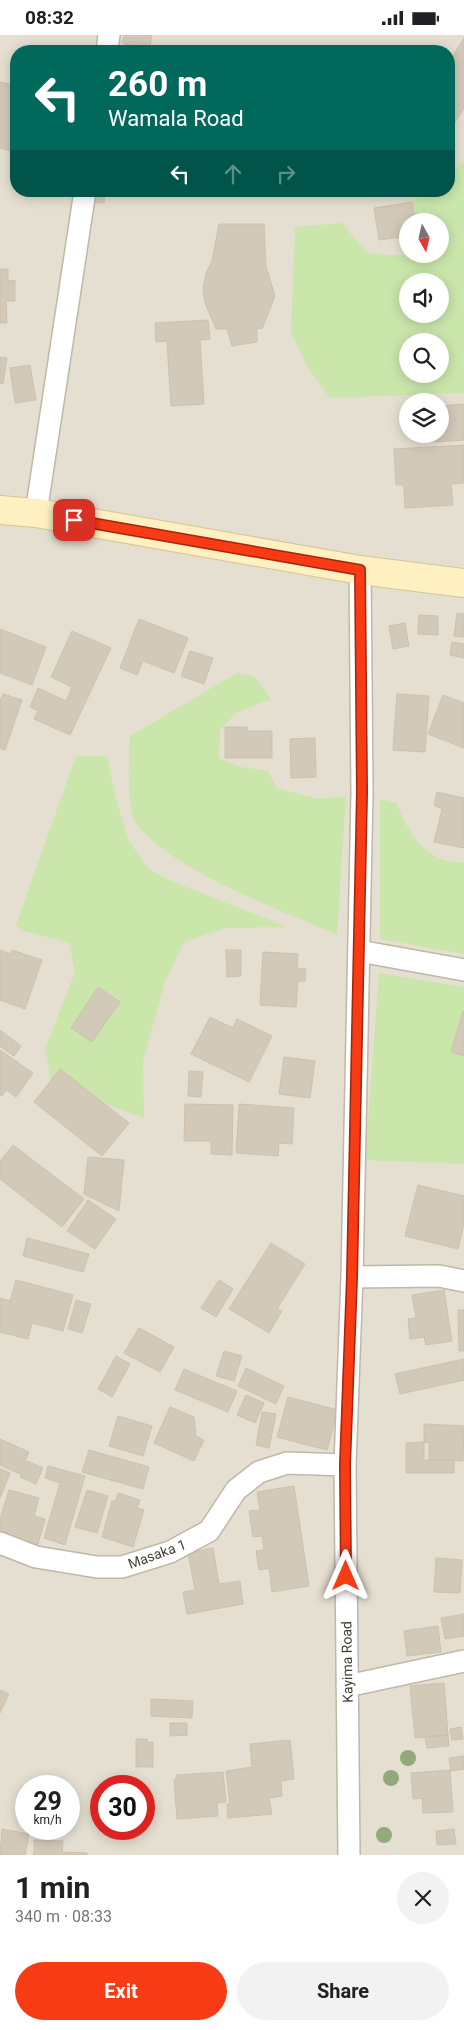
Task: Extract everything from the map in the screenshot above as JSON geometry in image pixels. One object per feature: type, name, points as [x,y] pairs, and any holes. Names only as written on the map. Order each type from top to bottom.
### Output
[{"type":"street","points":[[36,513],[84,197]]},
{"type":"street","points":[[0,510],[36,513],[360,570],[464,583]]},
{"type":"street","name":"Kayima Road","points":[[349,1855],[345,1465],[352,1277],[362,792],[360,570]]},
{"type":"street","points":[[359,951],[464,971]]},
{"type":"street","points":[[352,1277],[439,1276],[464,1281]]},
{"type":"street","name":"Masaka 1","points":[[0,1543],[36,1557],[97,1567],[122,1567],[170,1552],[209,1531],[236,1490],[259,1472],[287,1463],[345,1465]]},
{"type":"street","points":[[347,1686],[464,1661]]},
{"type":"shaded area","points":[[0,35],[464,35],[464,1855],[0,1855]]},
{"type":"green space","points":[[464,162],[464,393],[399,393],[399,395],[330,398],[306,365],[291,332],[295,227],[342,223],[367,253],[399,255],[399,263],[449,263],[449,213],[414,213],[412,202],[418,197],[455,197],[455,169]]},
{"type":"green space","points":[[237,673],[255,677],[271,699],[236,713],[220,730],[219,758],[241,767],[268,771],[277,788],[318,799],[346,796],[337,935],[229,888],[200,873],[174,857],[152,840],[136,823],[133,816],[129,794],[130,736]]},
{"type":"green space","points":[[76,756],[107,756],[115,795],[128,840],[149,869],[171,881],[287,927],[226,928],[184,942],[164,984],[143,1062],[144,1118],[52,1085],[45,1049],[75,972],[69,943],[24,931],[16,925]]},
{"type":"green space","points":[[380,799],[397,803],[413,836],[430,853],[451,862],[464,862],[464,954],[380,939]]},
{"type":"green space","points":[[379,973],[464,987],[464,1164],[365,1160]]},
{"type":"building","points":[[124,35],[152,35],[150,45],[129,45],[122,43]]},
{"type":"building","points":[[464,38],[464,108],[455,122],[455,52]]},
{"type":"building","points":[[0,82],[10,84],[10,150],[0,148]]},
{"type":"building","points":[[88,197],[105,197],[104,203],[88,202]]},
{"type":"building","points":[[412,202],[414,213],[399,213],[399,237],[379,240],[374,208]]},
{"type":"building","points":[[219,224],[264,224],[266,266],[275,296],[262,329],[257,328],[257,342],[232,346],[227,329],[216,329],[205,303],[203,290],[206,273],[212,261]]},
{"type":"building","points":[[0,269],[8,269],[8,281],[15,280],[15,301],[6,301],[7,323],[0,323]]},
{"type":"building","points":[[208,320],[210,339],[200,340],[204,404],[171,406],[167,341],[156,342],[155,323]]},
{"type":"building","points":[[0,357],[7,358],[3,384],[0,383]]},
{"type":"building","points":[[30,365],[36,400],[15,403],[10,368]]},
{"type":"building","points":[[464,404],[464,440],[449,441],[449,405]]},
{"type":"building","points":[[464,445],[464,483],[451,484],[453,505],[405,508],[404,485],[396,485],[394,449]]},
{"type":"building","points":[[457,613],[464,614],[464,637],[454,636]]},
{"type":"building","points":[[419,615],[438,616],[438,635],[418,634]]},
{"type":"building","points":[[139,619],[188,638],[174,673],[143,661],[137,675],[120,668]]},
{"type":"building","points":[[405,623],[409,646],[393,649],[389,626]]},
{"type":"building","points":[[0,629],[46,647],[32,685],[0,673]]},
{"type":"building","points":[[72,631],[111,648],[70,735],[34,719],[38,711],[30,707],[38,688],[66,701],[72,687],[51,677]]},
{"type":"building","points":[[452,642],[464,644],[464,658],[450,655]]},
{"type":"building","points":[[190,651],[213,658],[204,684],[181,676]]},
{"type":"building","points":[[3,694],[22,700],[5,750],[0,748],[0,701]]},
{"type":"building","points":[[397,694],[429,696],[425,752],[393,750]]},
{"type":"building","points":[[443,695],[464,703],[464,748],[428,734]]},
{"type":"building","points":[[225,727],[247,727],[247,731],[272,731],[272,758],[225,758]]},
{"type":"building","points":[[315,738],[316,777],[291,778],[290,739]]},
{"type":"building","points":[[437,792],[464,798],[464,848],[434,842],[442,809],[434,805]]},
{"type":"building","points":[[0,950],[11,954],[12,950],[42,960],[25,1009],[0,1000]]},
{"type":"building","points":[[226,950],[241,950],[241,976],[227,977]]},
{"type":"building","points":[[263,952],[298,954],[297,969],[306,969],[305,981],[298,981],[296,1007],[260,1005]]},
{"type":"building","points":[[98,987],[120,1002],[92,1042],[71,1028]]},
{"type":"building","points":[[464,1011],[464,1056],[451,1052]]},
{"type":"building","points":[[210,1017],[233,1028],[237,1019],[272,1036],[249,1082],[191,1054]]},
{"type":"building","points":[[0,1030],[21,1046],[14,1056],[0,1046]]},
{"type":"building","points":[[0,1050],[33,1073],[16,1097],[6,1090],[2,1096],[0,1095]]},
{"type":"building","points":[[284,1057],[315,1061],[310,1098],[279,1094]]},
{"type":"building","points":[[60,1069],[129,1123],[102,1156],[34,1102]]},
{"type":"building","points":[[189,1071],[203,1072],[201,1097],[188,1096]]},
{"type":"building","points":[[185,1104],[233,1105],[232,1155],[211,1154],[211,1141],[184,1141]]},
{"type":"building","points":[[239,1104],[294,1108],[292,1144],[279,1143],[278,1156],[236,1153]]},
{"type":"building","points":[[13,1145],[84,1199],[62,1227],[0,1179],[0,1161]]},
{"type":"building","points":[[88,1157],[124,1160],[119,1211],[84,1194]]},
{"type":"building","points":[[418,1185],[464,1196],[464,1223],[458,1249],[405,1236]]},
{"type":"building","points":[[88,1200],[116,1219],[95,1249],[67,1231]]},
{"type":"building","points":[[27,1238],[89,1254],[83,1272],[23,1256]]},
{"type":"building","points":[[271,1243],[305,1264],[277,1309],[282,1311],[269,1333],[229,1309]]},
{"type":"building","points":[[16,1280],[73,1295],[63,1331],[32,1323],[28,1339],[0,1332],[0,1298],[10,1301]]},
{"type":"building","points":[[219,1280],[233,1289],[216,1317],[201,1308]]},
{"type":"building","points":[[444,1290],[452,1341],[426,1345],[424,1337],[410,1339],[408,1319],[416,1318],[412,1295]]},
{"type":"building","points":[[76,1300],[91,1304],[82,1333],[68,1329]]},
{"type":"building","points":[[458,1310],[464,1310],[464,1351],[459,1351]]},
{"type":"building","points":[[139,1328],[174,1347],[160,1372],[124,1353]]},
{"type":"building","points":[[224,1351],[242,1356],[234,1381],[216,1376]]},
{"type":"building","points":[[116,1356],[130,1364],[112,1397],[98,1389]]},
{"type":"building","points":[[464,1359],[464,1380],[400,1394],[395,1374]]},
{"type":"building","points":[[246,1368],[284,1386],[276,1404],[238,1386]]},
{"type":"building","points":[[184,1369],[237,1391],[228,1412],[175,1390]]},
{"type":"building","points":[[246,1395],[264,1403],[255,1423],[237,1415]]},
{"type":"building","points":[[288,1397],[338,1410],[327,1450],[277,1437]]},
{"type":"building","points":[[170,1407],[194,1417],[196,1436],[204,1440],[194,1461],[154,1443]]},
{"type":"building","points":[[262,1412],[276,1414],[269,1448],[256,1445]]},
{"type":"building","points":[[118,1416],[152,1426],[143,1456],[109,1446]]},
{"type":"building","points":[[424,1424],[464,1426],[463,1461],[429,1459],[429,1443],[424,1442]]},
{"type":"building","points":[[0,1439],[29,1452],[20,1474],[0,1465]]},
{"type":"building","points":[[424,1442],[424,1460],[454,1460],[454,1473],[406,1473],[406,1443]]},
{"type":"building","points":[[89,1450],[149,1467],[143,1489],[82,1472]]},
{"type":"building","points":[[27,1461],[43,1468],[36,1484],[20,1477]]},
{"type":"building","points":[[48,1466],[85,1476],[65,1545],[44,1538],[60,1483],[45,1478]]},
{"type":"building","points":[[0,1469],[10,1473],[0,1498]]},
{"type":"building","points":[[294,1486],[309,1586],[272,1592],[269,1568],[259,1570],[256,1551],[264,1550],[262,1536],[253,1537],[249,1511],[260,1510],[257,1492]]},
{"type":"building","points":[[9,1490],[39,1498],[34,1516],[45,1519],[38,1544],[0,1533],[0,1519]]},
{"type":"building","points":[[87,1490],[108,1496],[97,1533],[75,1527]]},
{"type":"building","points":[[118,1493],[140,1500],[137,1508],[144,1510],[133,1547],[102,1537],[112,1501],[115,1502]]},
{"type":"building","points":[[213,1548],[219,1584],[240,1581],[243,1604],[187,1614],[183,1592],[195,1590],[188,1553]]},
{"type":"building","points":[[436,1558],[462,1560],[460,1593],[434,1592]]},
{"type":"building","points":[[464,1614],[464,1636],[445,1639],[441,1618]]},
{"type":"building","points":[[438,1626],[441,1652],[407,1656],[404,1631]]},
{"type":"building","points":[[444,1683],[448,1735],[415,1738],[410,1686]]},
{"type":"building","points":[[0,1690],[9,1694],[0,1713]]},
{"type":"building","points":[[151,1699],[193,1701],[192,1718],[151,1716]]},
{"type":"building","points":[[170,1723],[187,1723],[187,1735],[170,1736]]},
{"type":"building","points":[[461,1727],[463,1739],[452,1740],[450,1729]]},
{"type":"building","points":[[448,1735],[449,1746],[427,1748],[425,1737]]},
{"type":"building","points":[[136,1739],[147,1739],[148,1742],[153,1742],[153,1767],[136,1767]]},
{"type":"building","points":[[290,1740],[294,1779],[281,1781],[282,1796],[269,1798],[272,1814],[228,1818],[227,1804],[230,1804],[226,1771],[252,1767],[250,1744]]},
{"type":"building","points":[[464,1756],[464,1769],[451,1771],[449,1758]]},
{"type":"building","points":[[450,1770],[453,1812],[423,1813],[422,1798],[413,1799],[411,1773]]},
{"type":"building","points":[[223,1772],[226,1802],[217,1803],[218,1816],[177,1819],[174,1780],[176,1780],[176,1775]]},
{"type":"building","points":[[2,1829],[15,1831],[15,1840],[28,1840],[25,1855],[0,1855]]},
{"type":"building","points":[[454,1829],[456,1844],[437,1845],[436,1831]]},
{"type":"building","points":[[34,1840],[63,1841],[62,1852],[87,1853],[87,1855],[34,1855]]},
{"type":"route","points":[[74,520],[360,570],[362,792],[352,1277],[345,1465],[346,1576]]}]
